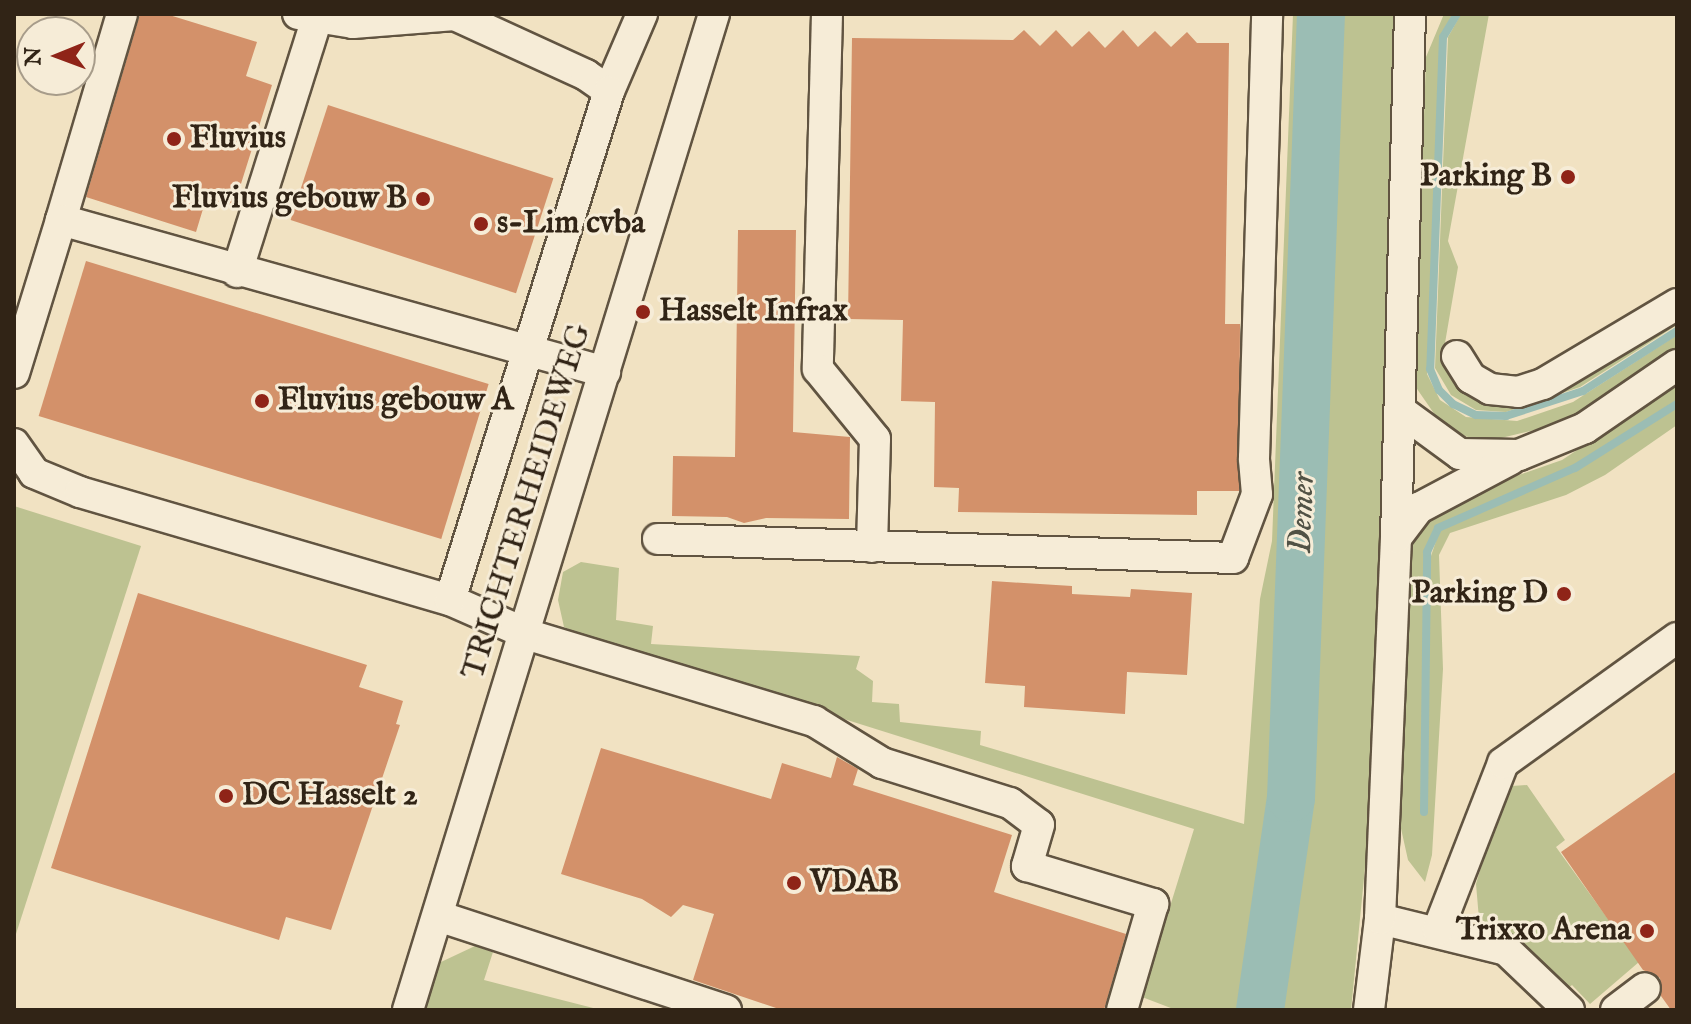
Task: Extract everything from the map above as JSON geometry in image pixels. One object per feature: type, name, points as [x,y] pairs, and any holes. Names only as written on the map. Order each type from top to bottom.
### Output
[{"type":"street","points":[[14,373],[122,14]]},
{"type":"street","points":[[450,600],[609,91],[642,14]]},
{"type":"street","name":"TRICHTERHEIDEWEG","points":[[408,1010],[527,633],[714,14]]},
{"type":"street","points":[[827,14],[818,369],[875,439],[872,547]]},
{"type":"street","points":[[658,539],[1233,558],[1257,494],[1267,14]]},
{"type":"street","points":[[1369,1010],[1380,919],[1401,411],[1410,49],[1419,14]]},
{"type":"street","points":[[237,272],[307,16],[353,23],[455,15],[586,75],[609,91]]},
{"type":"street","points":[[61,220],[237,272],[605,372]]},
{"type":"street","points":[[1457,356],[1471,378],[1490,389],[1518,392],[1543,384],[1677,304]]},
{"type":"street","points":[[1396,538],[1419,508],[1519,455],[1585,428],[1677,365]]},
{"type":"street","points":[[1401,411],[1460,454],[1519,455]]},
{"type":"street","points":[[14,444],[34,473],[80,492],[450,600],[527,633],[814,721],[882,763],[1010,803],[1039,825],[1027,866],[1153,904],[1122,1010]]},
{"type":"street","points":[[1438,930],[1503,763],[1677,638]]},
{"type":"street","points":[[438,916],[726,1010]]},
{"type":"street","points":[[1380,919],[1438,930],[1506,950],[1569,1010]]},
{"type":"street","points":[[1616,1010],[1645,988]]},
{"type":"green space","points":[[1293,14],[1313,14],[1269,842],[1238,1010],[1176,1010],[1142,997],[1194,829],[599,642],[564,627],[558,600],[563,572],[581,562],[619,568],[616,620],[653,626],[651,644],[860,656],[856,669],[873,681],[872,702],[899,704],[900,722],[981,731],[980,745],[1244,824],[1260,599],[1272,541]]},
{"type":"green space","points":[[1335,14],[1396,14],[1372,797],[1351,1010],[1269,1010],[1303,788]]},
{"type":"green space","points":[[1444,14],[1453,14],[1441,35],[1427,374],[1440,400],[1466,417],[1517,421],[1573,402],[1677,335],[1677,349],[1619,390],[1560,424],[1501,438],[1470,438],[1442,425],[1415,386],[1426,57]]},
{"type":"green space","points":[[1461,14],[1489,14],[1448,241],[1458,267],[1445,343],[1451,369],[1492,405],[1525,405],[1677,312],[1677,325],[1580,387],[1506,412],[1476,410],[1451,395],[1435,368],[1448,37]]},
{"type":"green space","points":[[1677,384],[1677,402],[1574,467],[1437,526],[1425,554],[1423,816],[1429,562],[1440,529],[1577,470],[1677,406],[1677,425],[1605,475],[1566,495],[1450,533],[1439,555],[1443,669],[1432,855],[1425,882],[1408,860],[1400,824],[1410,538],[1427,514],[1459,496],[1562,460]]},
{"type":"green space","points":[[14,506],[141,546],[15,937],[14,937]]},
{"type":"green space","points":[[1527,785],[1565,840],[1556,847],[1639,962],[1590,1004],[1572,985],[1565,991],[1508,932],[1479,919],[1476,884],[1492,829],[1512,786]]},
{"type":"green space","points":[[475,946],[493,952],[484,980],[601,1010],[417,1010],[441,962]]},
{"type":"building","name":"Fluvius","points":[[140,14],[166,14],[257,42],[246,76],[272,85],[234,206],[206,199],[196,232],[86,197]]},
{"type":"building","points":[[1024,30],[1040,46],[1056,30],[1072,47],[1089,31],[1105,48],[1123,30],[1138,47],[1155,31],[1171,47],[1187,32],[1197,43],[1229,43],[1225,324],[1240,324],[1239,491],[1197,491],[1197,515],[958,512],[959,488],[934,487],[935,402],[901,401],[903,320],[848,319],[852,38],[1013,40]]},
{"type":"building","name":"Fluvius gebouw B","points":[[328,105],[553,178],[516,293],[291,220]]},
{"type":"building","points":[[738,230],[796,230],[793,432],[850,437],[849,519],[766,518],[744,523],[727,517],[672,516],[673,456],[735,457]]},
{"type":"building","name":"Fluvius gebouw A","points":[[86,261],[489,384],[441,539],[39,416]]},
{"type":"building","points":[[992,581],[1072,586],[1072,594],[1130,597],[1131,589],[1192,593],[1187,675],[1127,672],[1125,714],[1024,707],[1025,686],[985,683]]},
{"type":"building","name":"DC Hasselt 2","points":[[138,593],[367,665],[359,687],[403,701],[396,724],[400,725],[331,930],[286,917],[279,940],[51,868]]},
{"type":"building","name":"VDAB","points":[[601,748],[771,799],[782,763],[831,778],[837,757],[858,769],[853,785],[1012,835],[994,892],[1126,934],[1104,1010],[782,1010],[693,980],[714,914],[683,905],[671,917],[642,899],[561,874]]},
{"type":"building","name":"Trixxo Arena","points":[[1677,771],[1677,1010],[1671,1010],[1661,996],[1660,978],[1643,970],[1561,852]]},
{"type":"waterway","name":"Demer","points":[[1260,1010],[1291,798],[1321,14]]},
{"type":"waterway","points":[[1457,14],[1443,37],[1430,369],[1439,390],[1453,404],[1476,415],[1506,416],[1583,391],[1677,331]]},
{"type":"waterway","points":[[1424,812],[1427,552],[1438,528],[1575,468],[1677,404]]},
{"type":"place","name":"Fluvius","points":[[174,139]]},
{"type":"place","name":"Parking B","points":[[1568,177]]},
{"type":"place","name":"Fluvius gebouw B","points":[[423,199]]},
{"type":"place","name":"s-Lim cvba","points":[[481,224]]},
{"type":"place","name":"Hasselt Infrax","points":[[643,312]]},
{"type":"place","name":"Fluvius gebouw A","points":[[262,401]]},
{"type":"place","name":"Parking D","points":[[1564,594]]},
{"type":"place","name":"DC Hasselt 2","points":[[226,796]]},
{"type":"place","name":"VDAB","points":[[794,883]]},
{"type":"place","name":"Trixxo Arena","points":[[1647,931]]}]
